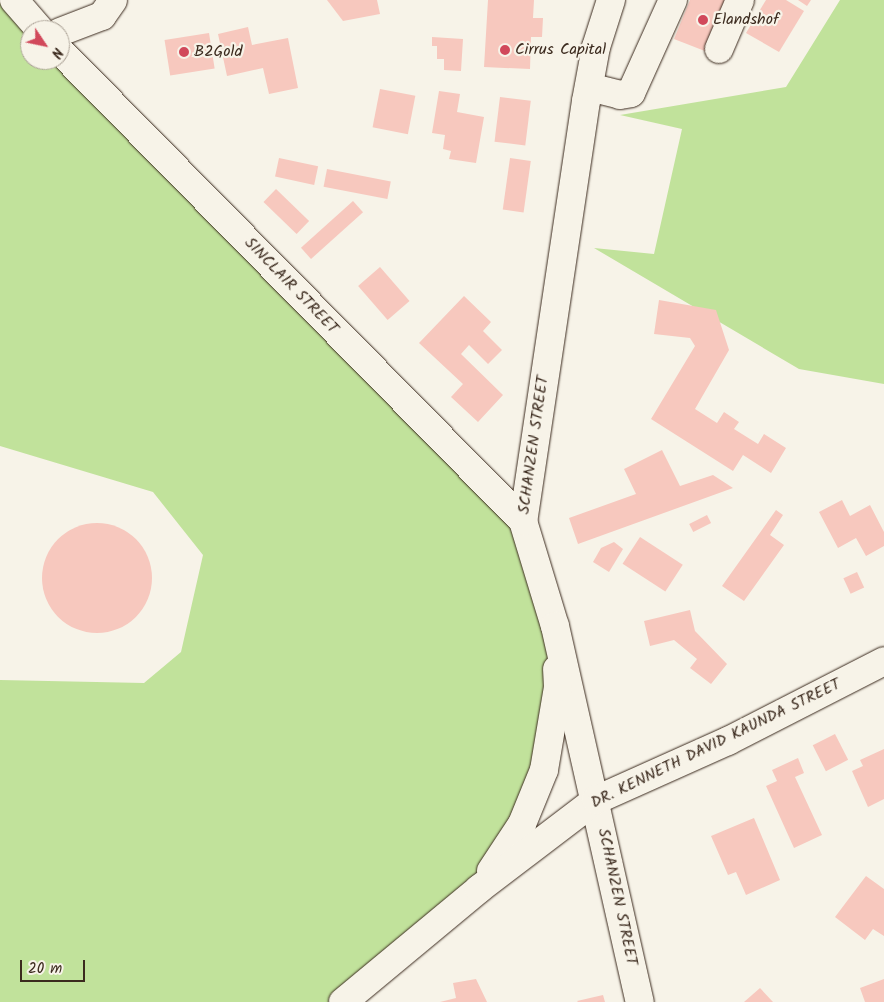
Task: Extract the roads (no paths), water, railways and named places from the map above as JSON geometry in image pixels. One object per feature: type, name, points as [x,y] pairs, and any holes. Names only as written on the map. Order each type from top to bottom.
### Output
[{"type":"street","points":[[14,0],[31,20]]},
{"type":"street","points":[[70,28],[102,16],[112,0]]},
{"type":"street","name":"SCHANZEN STREET","points":[[611,0],[589,87],[523,521],[555,626],[644,996]]},
{"type":"street","points":[[589,87],[620,95],[631,93],[673,0]]},
{"type":"street","points":[[720,49],[740,0]]},
{"type":"street","name":"SINCLAIR STREET","points":[[70,61],[523,521]]},
{"type":"street","points":[[479,889],[522,824],[544,770],[558,687],[555,626]]},
{"type":"street","name":"DR. KENNETH DAVID KAUNDA STREET","points":[[343,1002],[479,889],[596,800],[728,741],[883,664]]},
{"type":"place","name":"Elandshof","points":[[703,20]]},
{"type":"place","name":"Cirrus Capital","points":[[505,50]]},
{"type":"place","name":"B2Gold","points":[[184,52]]}]
